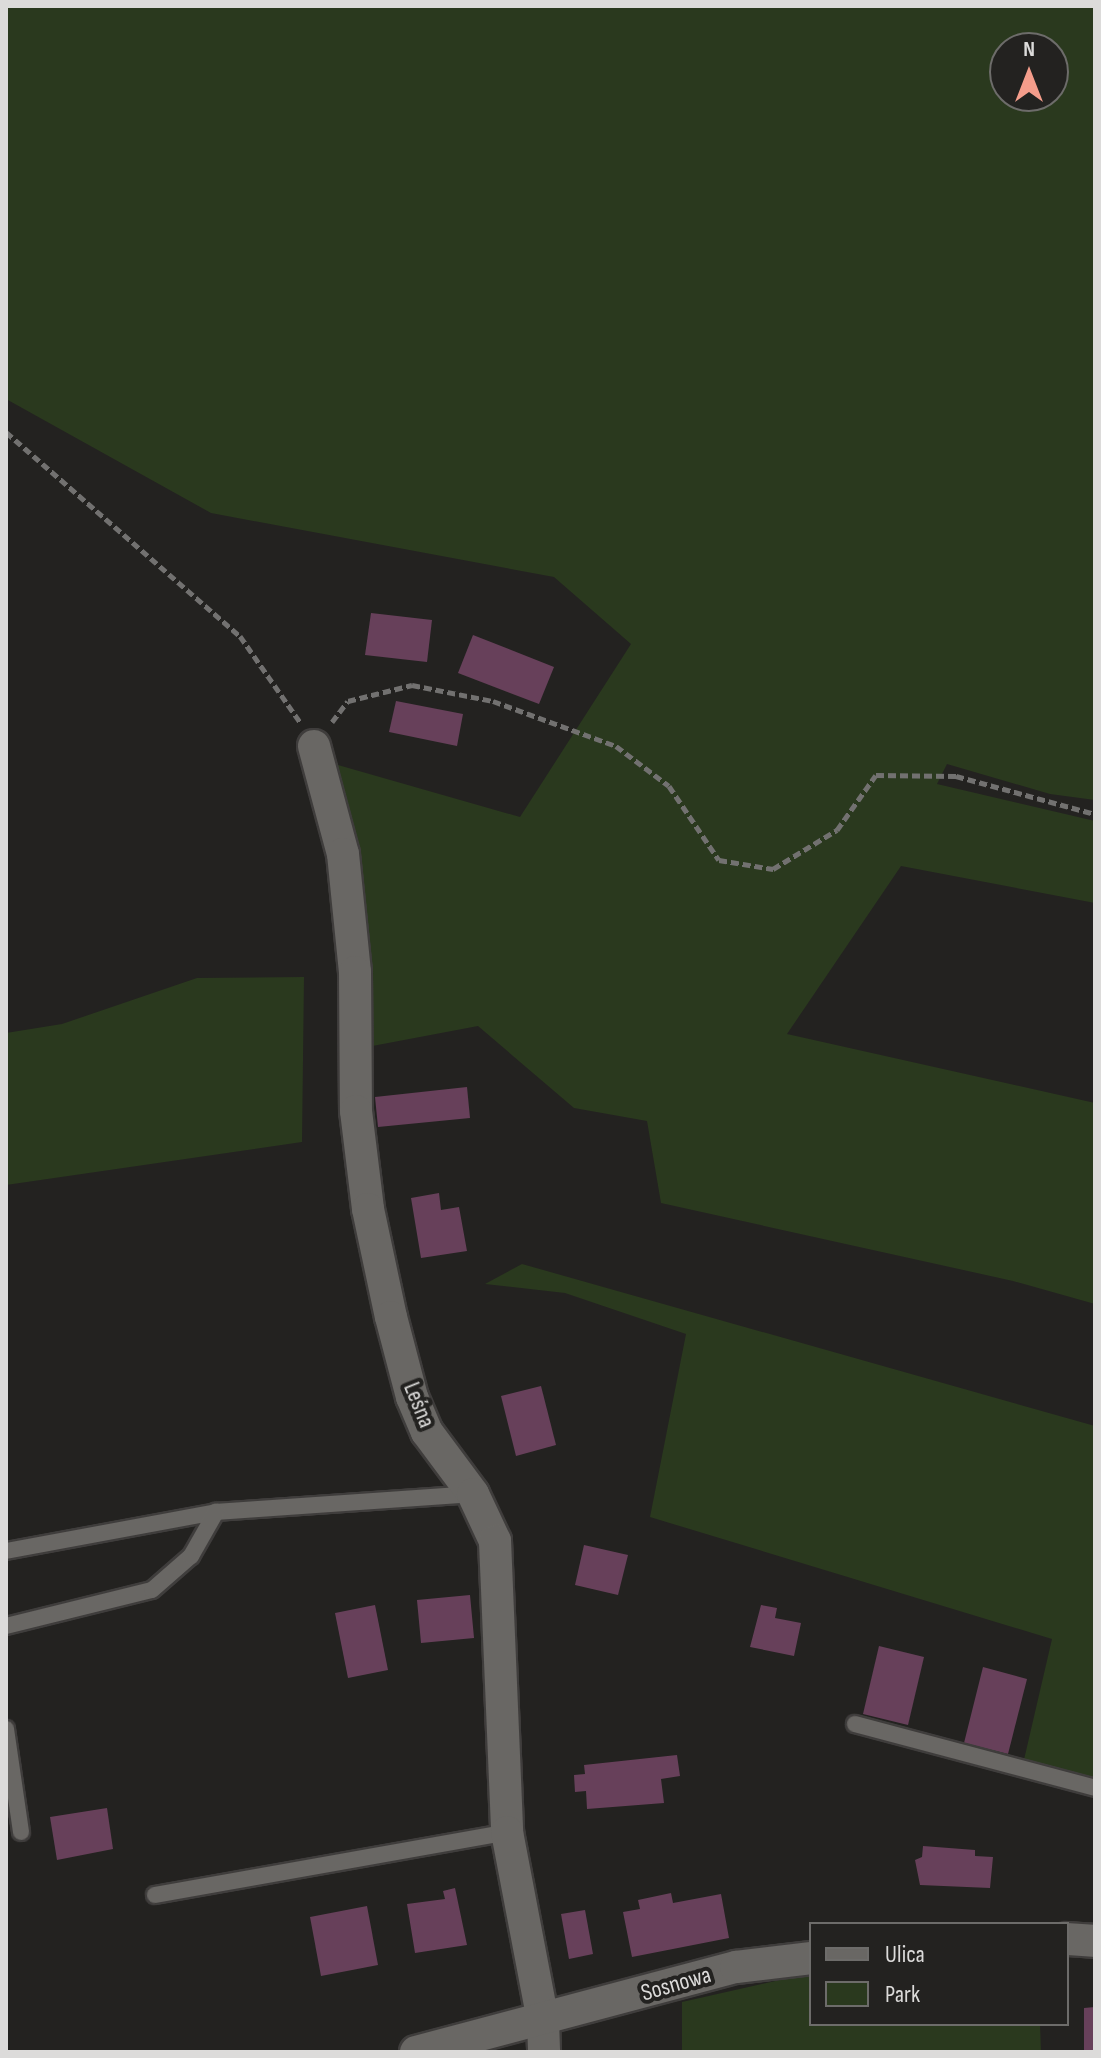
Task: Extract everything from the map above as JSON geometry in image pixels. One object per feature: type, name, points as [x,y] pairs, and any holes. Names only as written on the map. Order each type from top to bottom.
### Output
[{"type":"street","name":"Leśna","points":[[314,746],[343,854],[359,1033],[356,1111],[368,1209],[412,1397],[427,1432],[473,1494],[495,1541],[507,1832],[544,2036]]},
{"type":"street","points":[[1069,1939],[1095,1941]]},
{"type":"street","name":"Sosnowa","points":[[416,2052],[544,2036],[736,1967],[809,1958]]},
{"type":"lane","points":[[6,1551],[216,1512],[473,1494]]},
{"type":"lane","points":[[6,1626],[152,1590],[191,1556],[216,1512]]},
{"type":"lane","points":[[855,1724],[1095,1788]]},
{"type":"lane","points":[[6,1729],[21,1832]]},
{"type":"lane","points":[[155,1895],[507,1832]]},
{"type":"path","points":[[6,432],[240,636],[314,746],[348,701],[412,685],[493,701],[616,746],[669,786],[719,860],[773,869],[837,830],[876,775],[956,776],[1095,814]]},
{"type":"green space","points":[[6,6],[1095,6],[1095,800],[1050,794],[947,764],[937,784],[1095,821],[1095,903],[901,866],[787,1034],[1095,1103],[1095,1304],[1013,1281],[661,1203],[647,1121],[574,1108],[478,1026],[367,1047],[331,763],[520,817],[631,644],[554,577],[211,513],[6,399]]},
{"type":"green space","points":[[304,977],[302,1142],[6,1185],[6,1033],[62,1024],[197,978]]},
{"type":"green space","points":[[522,1264],[1095,1426],[1095,1784],[1023,1764],[1052,1639],[650,1517],[686,1334],[565,1293],[485,1284]]},
{"type":"green space","points":[[809,1973],[809,2026],[1040,2026],[1041,2052],[682,2052],[682,2002]]},
{"type":"building","points":[[371,613],[432,620],[427,662],[365,655]]},
{"type":"building","points":[[473,635],[554,667],[539,704],[458,673]]},
{"type":"building","points":[[396,701],[463,714],[457,746],[389,732]]},
{"type":"building","points":[[467,1087],[470,1118],[378,1127],[375,1097]]},
{"type":"building","points":[[439,1193],[441,1210],[459,1207],[467,1251],[421,1258],[411,1198]]},
{"type":"building","points":[[541,1386],[556,1445],[516,1456],[501,1396]]},
{"type":"building","points":[[584,1545],[628,1555],[618,1595],[575,1585]]},
{"type":"building","points":[[470,1595],[474,1638],[421,1643],[417,1600]]},
{"type":"building","points":[[375,1605],[388,1670],[348,1678],[335,1613]]},
{"type":"building","points":[[761,1605],[777,1608],[775,1618],[801,1623],[794,1656],[750,1647]]},
{"type":"building","points":[[879,1646],[924,1657],[908,1725],[863,1714]]},
{"type":"building","points":[[983,1667],[1027,1679],[1008,1754],[964,1743]]},
{"type":"building","points":[[677,1755],[680,1776],[661,1779],[664,1803],[587,1809],[586,1791],[575,1792],[574,1775],[585,1774],[584,1765]]},
{"type":"building","points":[[107,1808],[113,1849],[57,1860],[50,1817]]},
{"type":"building","points":[[923,1846],[975,1850],[975,1856],[993,1857],[990,1888],[920,1885],[915,1860],[922,1857]]},
{"type":"building","points":[[455,1888],[467,1945],[415,1953],[407,1904],[445,1899],[443,1891]]},
{"type":"building","points":[[671,1893],[673,1903],[721,1894],[729,1938],[632,1957],[623,1912],[640,1909],[638,1900]]},
{"type":"building","points":[[367,1906],[378,1965],[321,1976],[310,1917]]},
{"type":"building","points":[[585,1910],[593,1954],[569,1959],[561,1914]]},
{"type":"building","points":[[1095,2007],[1095,2052],[1084,2052],[1084,2008]]}]
